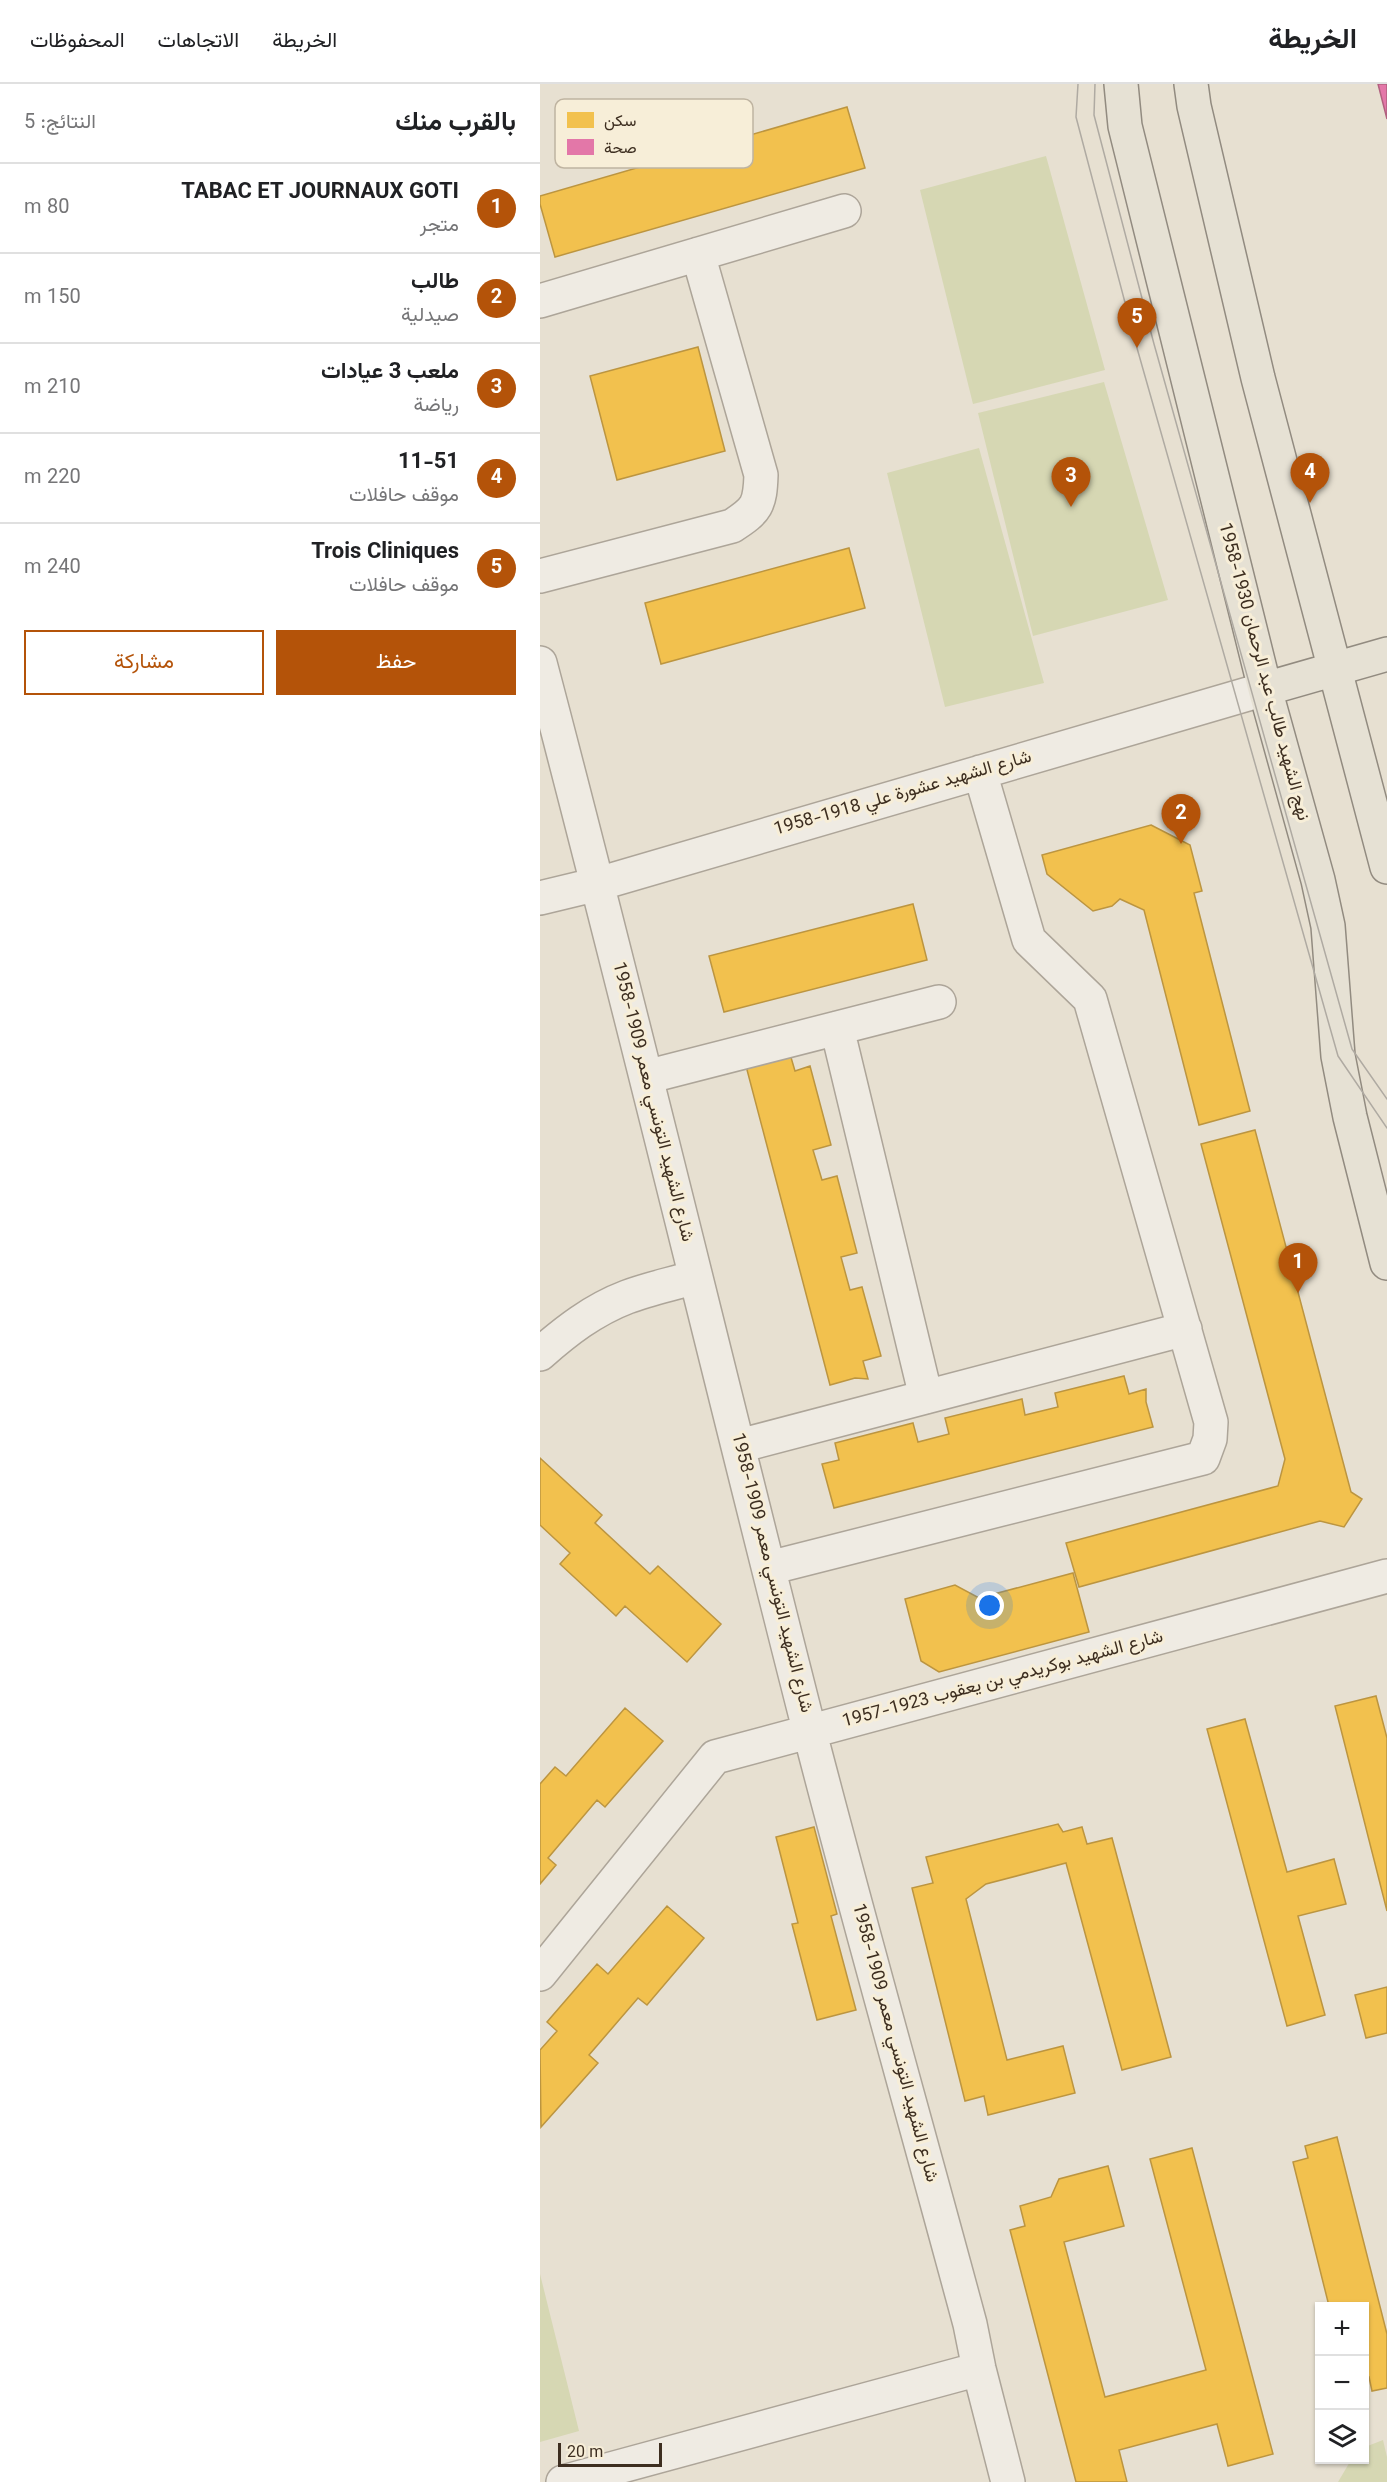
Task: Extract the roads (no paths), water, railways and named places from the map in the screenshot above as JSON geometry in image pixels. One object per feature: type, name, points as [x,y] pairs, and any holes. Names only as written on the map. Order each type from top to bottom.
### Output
[{"type":"main road","name":"نهج الشهيد طالب عبد الرحمان 1930-1958","points":[[1120,84],[1125,126],[1265,689],[1321,891],[1328,926],[1338,1056],[1350,1117],[1387,1263]]},
{"type":"main road","points":[[1191,84],[1194,106],[1258,378],[1337,670],[1387,867]]},
{"type":"main road","points":[[1265,689],[1387,654]]},
{"type":"street","points":[[540,301],[844,211]]},
{"type":"street","points":[[540,576],[732,526],[752,513],[761,498],[761,475],[698,254]]},
{"type":"street","name":"شارع الشهيد التونسي معمر 1909-1958","points":[[540,663],[598,884],[694,1277],[739,1446],[810,1732],[970,2324],[1008,2482]]},
{"type":"street","name":"شارع الشهيد عشورة علي 1918-1958","points":[[540,898],[598,884],[1265,689]]},
{"type":"street","points":[[769,1568],[1203,1458],[1210,1439],[1211,1422],[1090,999],[1029,940],[980,772]]},
{"type":"street","points":[[646,1077],[939,1002]]},
{"type":"street","points":[[837,1028],[926,1397]]},
{"type":"street","points":[[540,1354],[567,1330],[596,1312],[627,1297],[694,1277]]},
{"type":"street","points":[[739,1446],[1185,1329]]},
{"type":"street","name":"شارع الشهيد بوكريدمي بن يعقوب 1923-1957","points":[[540,1974],[715,1757],[1387,1575]]},
{"type":"street","points":[[563,2482],[979,2369]]},
{"type":"tram line","points":[[1078,84],[1076,117],[1137,348],[1338,1056],[1387,1128]]},
{"type":"tram line","points":[[1095,84],[1094,115],[1154,344],[1352,1049],[1387,1099]]},
{"type":"place","name":"Trois Cliniques","points":[[1137,348]]},
{"type":"place","name":"11-51","points":[[1310,503]]},
{"type":"place","name":"ملعب 3 عيادات","points":[[1071,507]]},
{"type":"place","name":"طالب","points":[[1181,844]]},
{"type":"place","name":"TABAC ET JOURNAUX GOTI","points":[[1298,1293]]}]
